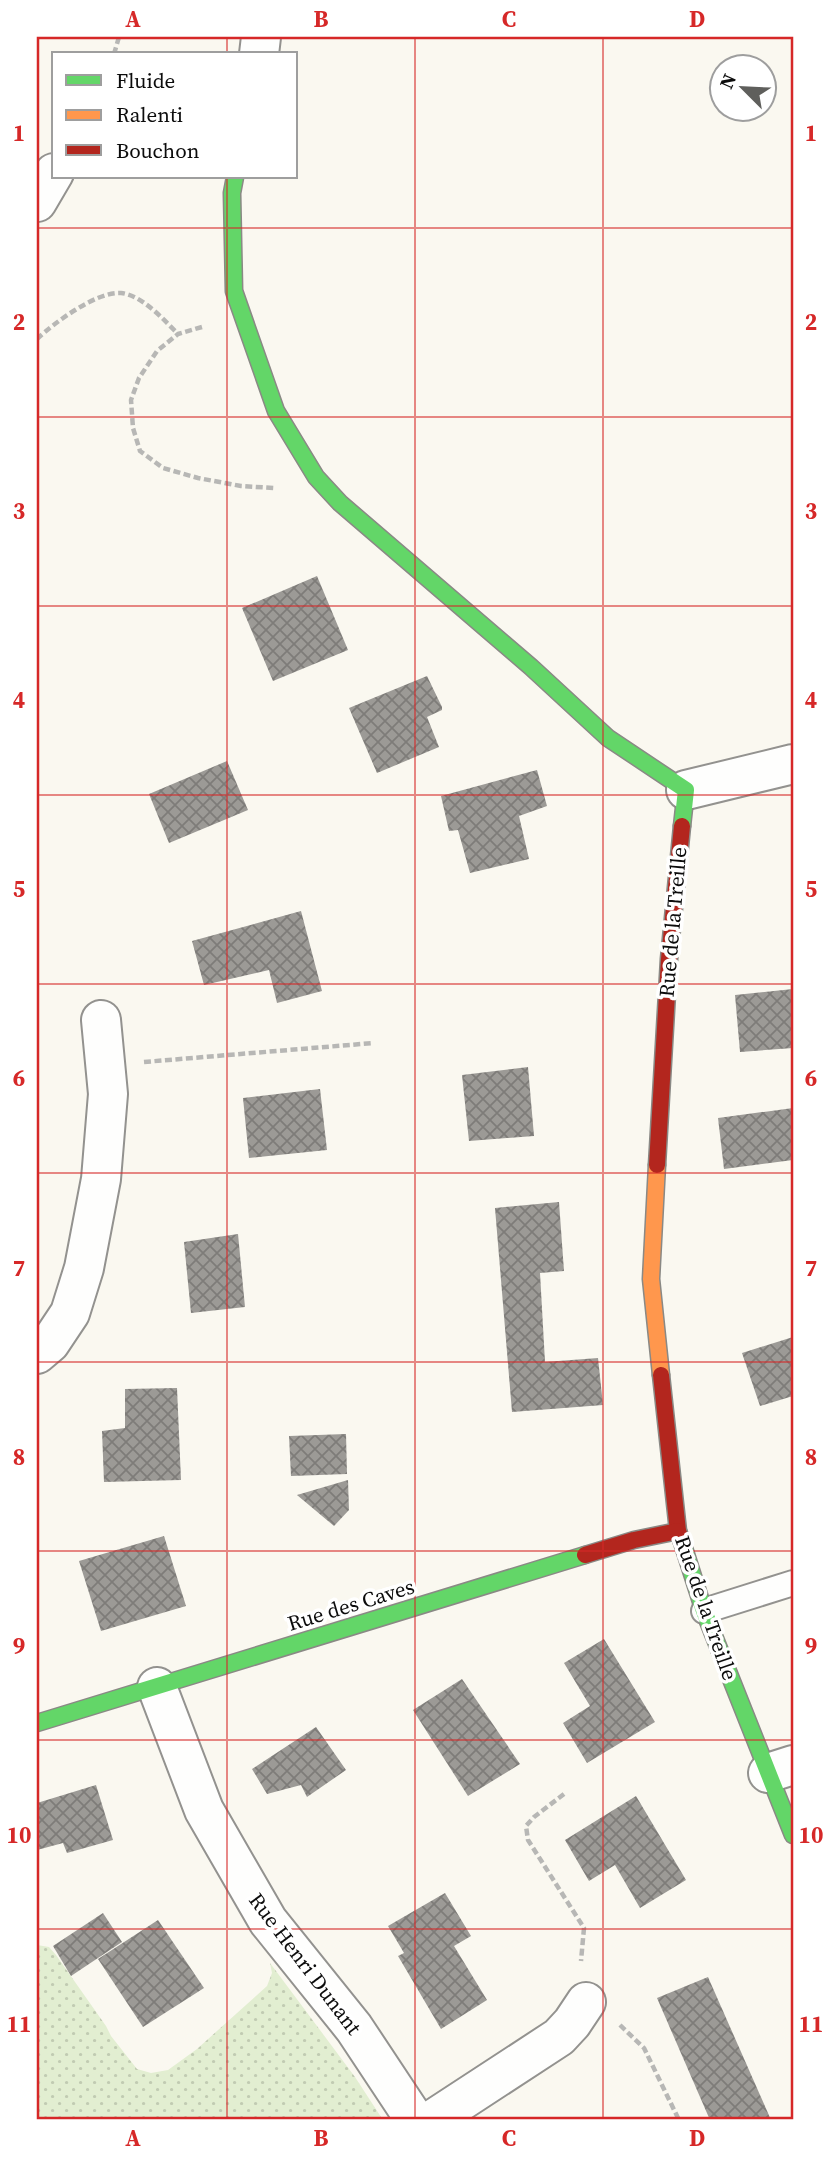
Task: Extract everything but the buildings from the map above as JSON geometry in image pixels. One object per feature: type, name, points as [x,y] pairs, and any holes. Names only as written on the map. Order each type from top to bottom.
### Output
[{"type":"street","points":[[37,202],[52,176]]},
{"type":"street","points":[[235,178],[232,193],[234,291],[276,411],[316,477],[340,503],[531,667],[608,738],[686,790],[793,764]]},
{"type":"street","name":"Rue de la Treille","points":[[686,790],[669,959],[651,1279],[678,1531],[704,1611],[780,1769],[793,1835]]},
{"type":"street","points":[[37,1354],[50,1343],[70,1313],[84,1268],[101,1179],[108,1094],[101,1020]]},
{"type":"street","name":"Rue des Caves","points":[[37,1723],[634,1540],[678,1531]]},
{"type":"street","name":"Rue Henri Dunant","points":[[157,1687],[204,1810],[268,1921],[354,2028],[415,2120]]},
{"type":"street","points":[[432,2120],[559,2037],[586,2002]]},
{"type":"lane","points":[[704,1611],[793,1583]]},
{"type":"path","points":[[37,339],[59,319],[98,298],[121,293],[146,303],[178,334]]},
{"type":"path","points":[[243,317],[178,334],[157,351],[139,378],[131,400],[133,428],[140,451],[163,468],[241,486],[269,490],[316,477]]},
{"type":"path","points":[[105,1063],[155,1062],[373,1043]]},
{"type":"path","points":[[564,1794],[526,1826],[528,1840],[584,1928],[580,1957],[586,2002],[623,2027],[644,2048],[678,2118]]},
{"type":"green space","points":[[37,1945],[49,1947],[56,1955],[137,2069],[151,2073],[168,2070],[197,2049],[267,1986],[272,1973],[270,1963],[355,2077],[383,2120],[37,2120]]},
{"type":"traffic: fast","points":[[235,178],[232,193],[234,291],[276,411],[316,477],[340,503],[531,667],[608,738],[686,790],[682,826]]},
{"type":"traffic: fast","points":[[682,1542],[704,1611],[793,1835]]},
{"type":"traffic: fast","points":[[37,1723],[585,1555]]},
{"type":"traffic: slow","points":[[657,1165],[651,1279],[661,1375]]},
{"type":"traffic: jam","points":[[657,1165],[669,959],[682,826]]},
{"type":"traffic: jam","points":[[661,1375],[678,1531],[682,1542]]},
{"type":"traffic: jam","points":[[585,1555],[634,1540],[678,1531]]}]
